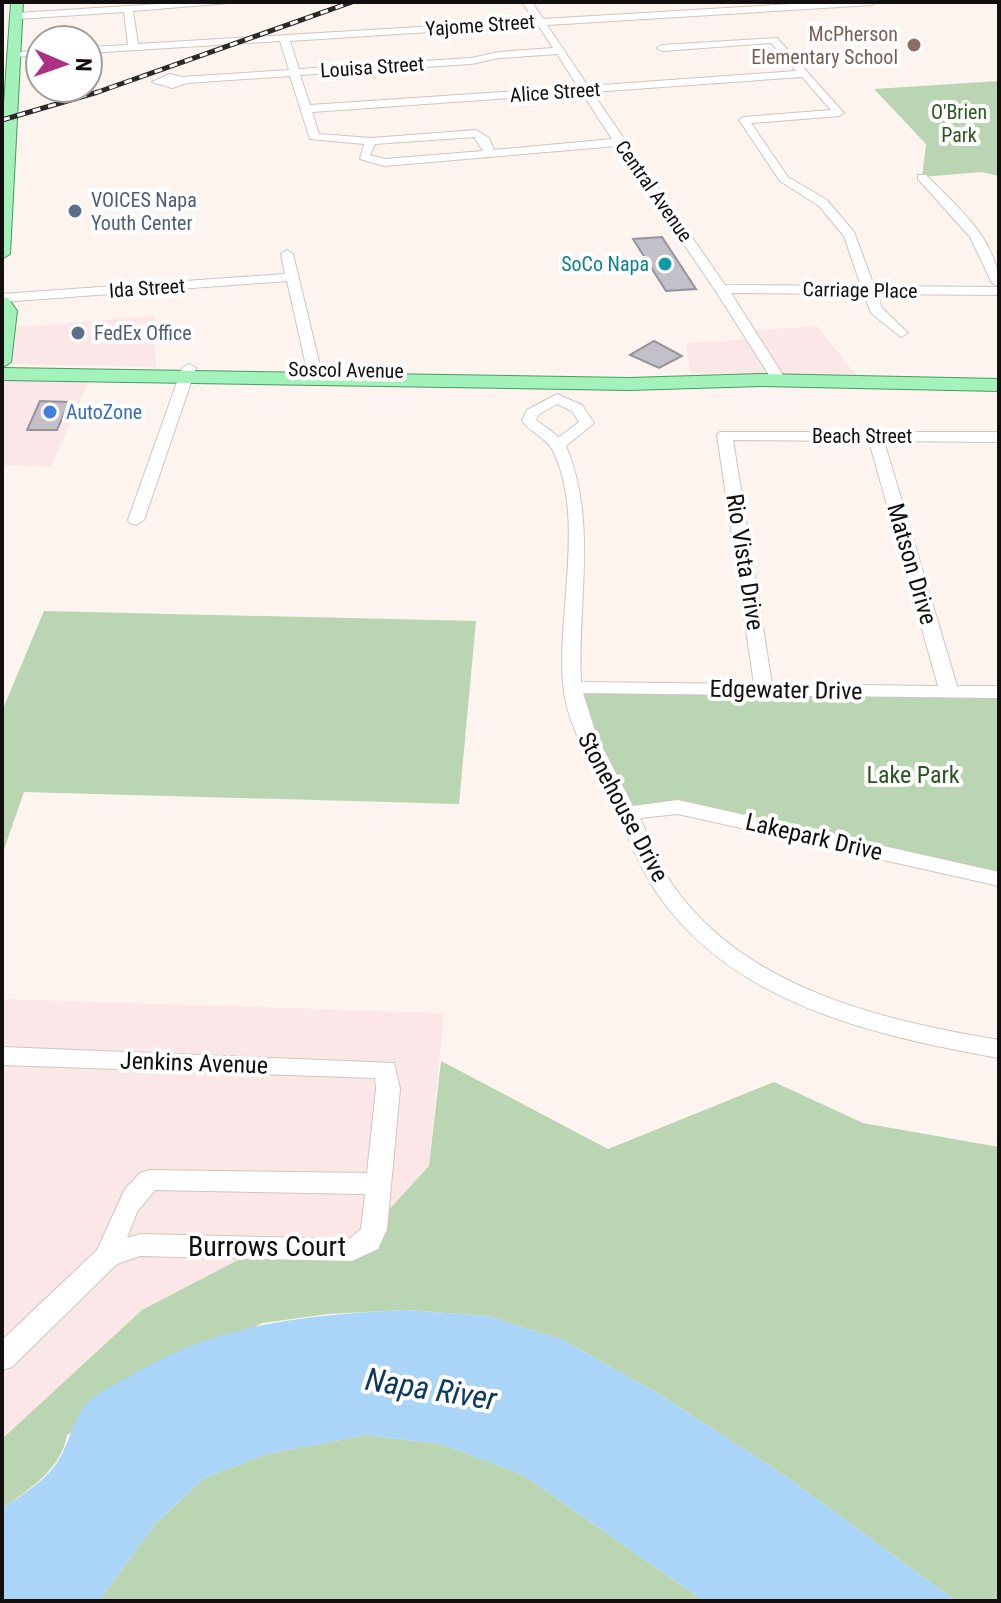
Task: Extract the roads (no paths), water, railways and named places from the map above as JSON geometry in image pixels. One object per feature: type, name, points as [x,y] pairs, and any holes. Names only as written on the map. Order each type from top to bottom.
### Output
[{"type":"main road","points":[[2,254],[7,87],[13,10]]},
{"type":"main road","points":[[2,300],[8,311],[2,363]]},
{"type":"main road","name":"Soscol Avenue","points":[[2,363],[187,372]]},
{"type":"main road","name":"Soscol Avenue","points":[[2,374],[313,374],[558,385],[779,380],[999,385]]},
{"type":"street","points":[[13,10],[128,9],[236,2]]},
{"type":"street","name":"Central Avenue","points":[[527,2],[779,380]]},
{"type":"street","name":"Yajome Street","points":[[104,49],[872,2]]},
{"type":"street","points":[[128,9],[133,47]]},
{"type":"street","points":[[284,38],[314,137],[371,141],[476,133],[485,140],[490,153]]},
{"type":"street","points":[[671,61],[662,48],[774,40],[839,113],[744,120],[784,179],[823,203],[853,238],[867,290],[876,310],[901,333]]},
{"type":"street","name":"Louisa Street","points":[[183,80],[471,61],[499,55],[560,51]]},
{"type":"street","points":[[679,71],[688,81]]},
{"type":"street","name":"Alice Street","points":[[306,109],[804,74]]},
{"type":"street","points":[[371,141],[364,157],[384,163],[620,142]]},
{"type":"street","points":[[922,177],[976,236],[999,283]]},
{"type":"street","points":[[287,254],[313,374]]},
{"type":"street","name":"Ida Street","points":[[2,300],[292,277]]},
{"type":"street","name":"Carriage Place","points":[[721,289],[999,291]]},
{"type":"street","points":[[136,520],[187,372]]},
{"type":"street","points":[[558,385],[587,423],[558,445],[534,429],[529,420],[558,385]]},
{"type":"street","name":"Beach Street","points":[[725,435],[999,437]]},
{"type":"street","name":"Rio Vista Drive","points":[[725,435],[764,689]]},
{"type":"street","name":"Matson Drive","points":[[875,436],[949,691]]},
{"type":"street","name":"Stonehouse Drive","points":[[558,445],[570,481],[573,515],[575,596],[572,687],[579,724],[627,813],[641,848],[668,893],[704,932],[751,968],[811,1000],[898,1030],[999,1049]]},
{"type":"street","name":"Edgewater Drive","points":[[572,687],[999,692]]},
{"type":"street","name":"Lakepark Drive","points":[[627,813],[678,807],[999,879]]},
{"type":"street","name":"Jenkins Avenue","points":[[2,1056],[386,1069]]},
{"type":"street","name":"Burrows Court","points":[[2,1358],[108,1256],[140,1245],[352,1250],[369,1241],[374,1229],[388,1089],[386,1069]]},
{"type":"street","name":"Burrows Court","points":[[108,1256],[126,1207],[136,1190],[149,1180],[378,1184]]},
{"type":"water","name":"Napa River","points":[[406,1310],[488,1316],[563,1340],[659,1394],[784,1475],[956,1601],[704,1601],[523,1475],[441,1444],[366,1435],[267,1454],[204,1478],[155,1524],[99,1601],[2,1601],[2,1509],[32,1488],[53,1468],[78,1416],[97,1394],[163,1358],[230,1333],[298,1319]]},
{"type":"railway","points":[[2,120],[98,92],[352,2]]},
{"type":"place","name":"McPherson Elementary School","points":[[914,45]]},
{"type":"place","name":"VOICES Napa Youth Center","points":[[75,211]]},
{"type":"place","name":"SoCo Napa","points":[[665,264]]},
{"type":"place","name":"FedEx Office","points":[[78,333]]},
{"type":"place","name":"AutoZone","points":[[50,412]]},
{"type":"park label","name":"O'Brien Park","points":[[959,124]]},
{"type":"park label","name":"Lake Park","points":[[913,775]]}]
